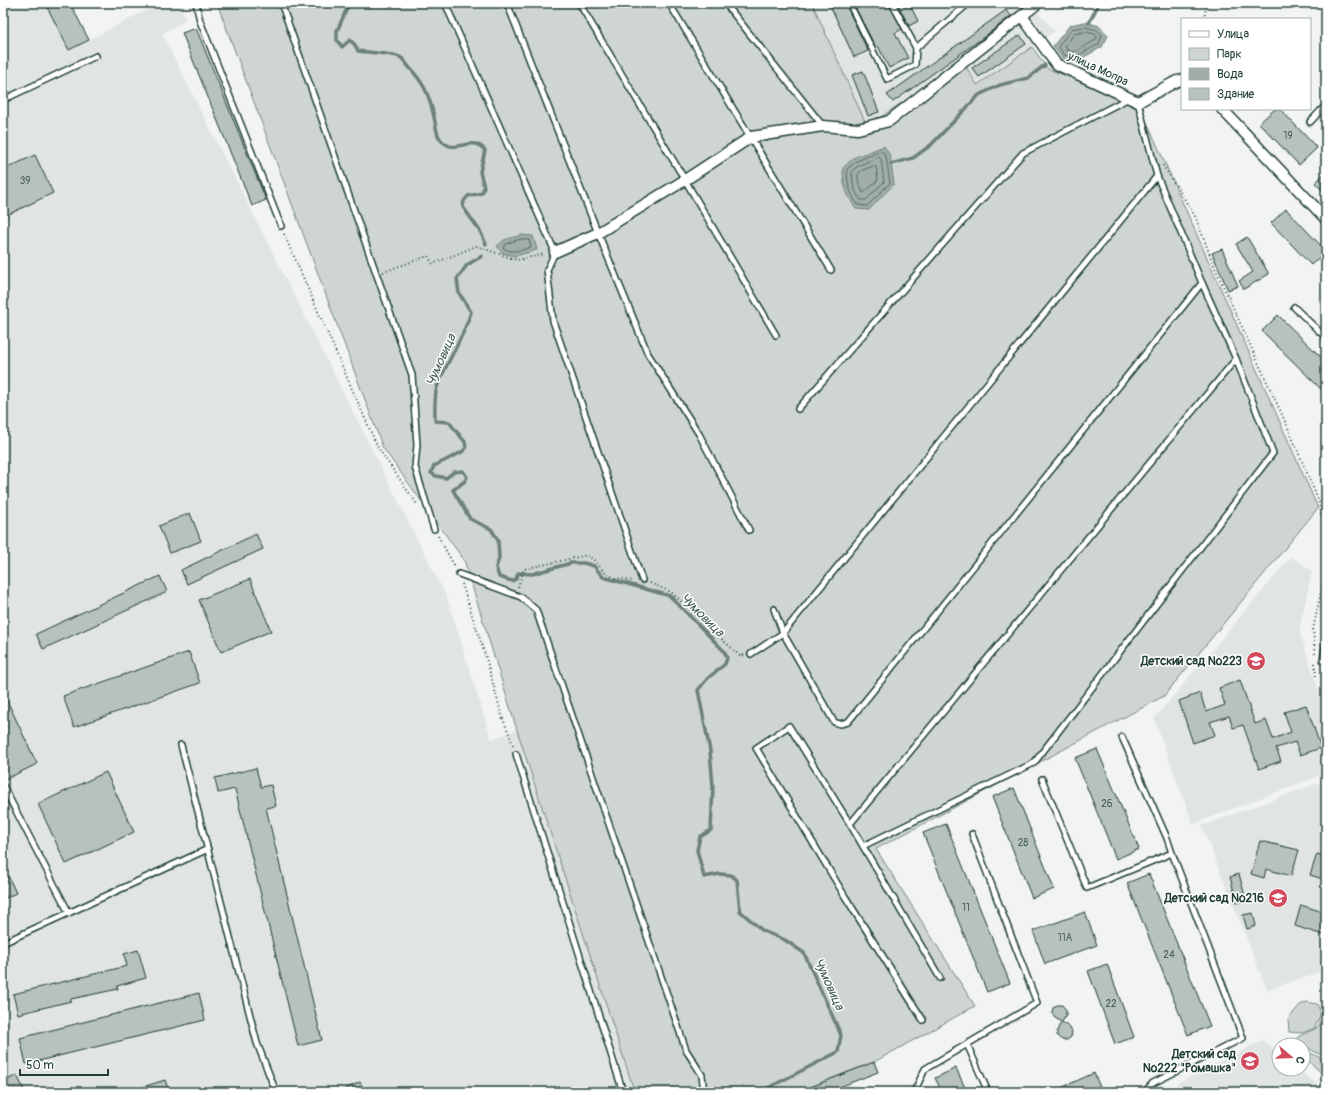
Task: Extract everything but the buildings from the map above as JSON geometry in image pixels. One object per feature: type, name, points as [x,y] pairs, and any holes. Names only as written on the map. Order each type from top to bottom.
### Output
[{"type":"street","points":[[555,252],[598,233],[686,180],[751,137],[823,126],[858,129],[889,121],[1026,10],[1038,3]]},
{"type":"street","name":"улица Мопра","points":[[1026,10],[1056,64],[1134,100]]},
{"type":"street","points":[[1134,100],[1181,80]]},
{"type":"street","points":[[1223,110],[1326,219]]},
{"type":"lane","points":[[196,3],[200,21],[281,226]]},
{"type":"lane","points":[[281,3],[412,374],[417,445],[416,467],[434,529]]},
{"type":"lane","points":[[444,3],[555,252],[547,270],[553,321],[642,580]]},
{"type":"lane","points":[[507,3],[598,233],[648,354],[699,434],[748,530]]},
{"type":"lane","points":[[579,3],[686,180],[776,335]]},
{"type":"lane","points":[[669,3],[831,270]]},
{"type":"lane","points":[[725,3],[823,126]]},
{"type":"lane","points":[[849,3],[887,79],[914,65],[916,48],[892,3]]},
{"type":"lane","points":[[916,48],[969,3]]},
{"type":"lane","points":[[3,100],[96,56]]},
{"type":"lane","points":[[798,409],[1024,153],[1134,100],[1157,176],[1236,359],[1273,452],[1034,763],[863,846]]},
{"type":"lane","points":[[1310,122],[1326,105]]},
{"type":"lane","points":[[751,654],[783,633],[1157,176]]},
{"type":"lane","points":[[774,608],[783,633],[834,722],[840,724],[848,722],[1202,283]]},
{"type":"lane","points":[[1294,307],[1326,338]]},
{"type":"lane","points":[[850,824],[1236,359]]},
{"type":"lane","points":[[459,574],[521,597],[536,610],[686,1050],[702,1075],[704,1092]]},
{"type":"lane","points":[[1326,642],[1323,660],[1326,662]]},
{"type":"lane","points":[[923,1020],[846,898],[756,748],[789,726],[850,824],[940,978]]},
{"type":"lane","points":[[1122,737],[1167,838],[1243,1038],[1152,1083],[1145,1092]]},
{"type":"lane","points":[[181,745],[257,1043],[276,1092]]},
{"type":"lane","points":[[516,754],[623,1092]]},
{"type":"lane","points":[[1042,779],[1087,888],[1172,853]]},
{"type":"lane","points":[[3,786],[69,913]]},
{"type":"lane","points":[[914,1092],[925,1069],[1037,1003],[972,834]]},
{"type":"lane","points":[[3,943],[208,849]]},
{"type":"lane","points":[[967,1044],[988,1092]]},
{"type":"path","points":[[1204,18],[1207,3]]},
{"type":"path","points":[[1160,159],[1195,216],[1215,268],[1289,430],[1319,502],[1325,533],[1326,558]]},
{"type":"path","points":[[281,226],[378,448],[417,504]]},
{"type":"path","points":[[376,274],[428,256],[432,264],[476,246],[517,260],[555,252]]},
{"type":"path","points":[[434,529],[459,574],[486,658],[502,716],[516,754]]},
{"type":"path","points":[[519,579],[524,569],[587,555],[595,561],[606,574],[615,578],[633,581],[642,580],[671,592],[740,656],[751,654]]},
{"type":"path","points":[[1316,679],[1313,629],[1326,569]]},
{"type":"shaded area","points":[[3,3],[45,3],[69,50],[161,3],[178,3],[186,19],[162,34],[447,598],[491,739],[517,730],[632,1084],[636,1092],[3,1092]]},
{"type":"shaded area","points":[[812,3],[1028,3],[1055,31],[977,85],[963,63],[867,126]]},
{"type":"shaded area","name":"Детский сад №223","points":[[1291,557],[1312,571],[1299,630],[1326,714],[1326,773],[1193,824],[1154,719]]},
{"type":"shaded area","name":"Детский сад №216","points":[[1326,780],[1326,970],[1267,990],[1202,826]]},
{"type":"shaded area","name":"Детский сад №222 \"Ромашка\"","points":[[1263,1040],[1271,1046],[1271,1077],[1308,1077],[1326,1092],[1175,1092],[1178,1083]]},
{"type":"green space","points":[[217,3],[812,3],[867,126],[963,62],[977,85],[1032,47],[1048,69],[1138,102],[1318,508],[1164,696],[876,849],[975,1006],[874,1062],[797,1092],[636,1092],[632,1084],[517,730],[464,560],[383,448]]},
{"type":"green space","points":[[1307,1002],[1317,1004],[1321,1013],[1315,1028],[1302,1033],[1289,1032],[1288,1019],[1300,1005]]},
{"type":"green space","points":[[1326,1012],[1326,1057],[1311,1050],[1311,1037],[1299,1037],[1318,1027],[1323,1013]]},
{"type":"green space","points":[[1311,1053],[1326,1060],[1326,1077],[1311,1063]]},
{"type":"water","points":[[1085,22],[1100,26],[1108,36],[1102,47],[1075,62],[1062,58],[1053,46],[1070,25]]},
{"type":"water","points":[[884,146],[890,156],[894,184],[869,210],[856,209],[846,189],[843,168],[853,158]]},
{"type":"water","points":[[521,235],[533,236],[537,250],[515,256],[502,253],[497,246],[504,240]]},
{"type":"waterway","name":"Чумовица","points":[[354,3],[348,6],[337,31],[337,40],[342,47],[350,40],[358,51],[400,57],[418,78],[428,95],[438,134],[441,140],[448,145],[453,146],[474,144],[485,150],[480,172],[484,187],[482,193],[468,196],[464,201],[463,207],[480,231],[486,244]]},
{"type":"waterway","points":[[1089,23],[1099,3]]},
{"type":"waterway","points":[[891,164],[913,158],[931,145],[979,95],[1000,85],[1028,78],[1045,65]]},
{"type":"waterway","name":"Чумовица","points":[[482,256],[467,265],[457,279],[459,293],[471,312],[464,331],[437,387],[435,399],[435,421],[449,422],[465,442],[466,448],[462,452],[434,466],[431,473],[436,476],[446,478],[454,472],[463,471],[467,477],[465,481],[453,490],[470,519],[491,529],[498,540],[499,559],[496,567],[499,577],[512,581],[516,579],[518,573],[532,574],[571,563],[584,563],[594,566],[603,577],[670,596],[724,651],[727,658],[725,664],[708,678],[698,690],[710,751],[713,786],[711,830],[700,837],[697,850],[704,877],[720,874],[731,875],[737,880],[740,911],[763,931],[785,940],[804,953],[841,1035],[838,1052],[766,1089],[764,1092]]},
{"type":"place","name":"Детский сад №223","points":[[1256,661]]},
{"type":"place","name":"Детский сад №216","points":[[1278,898]]},
{"type":"place","name":"Детский сад №222 \"Ромашка\"","points":[[1250,1061]]}]
